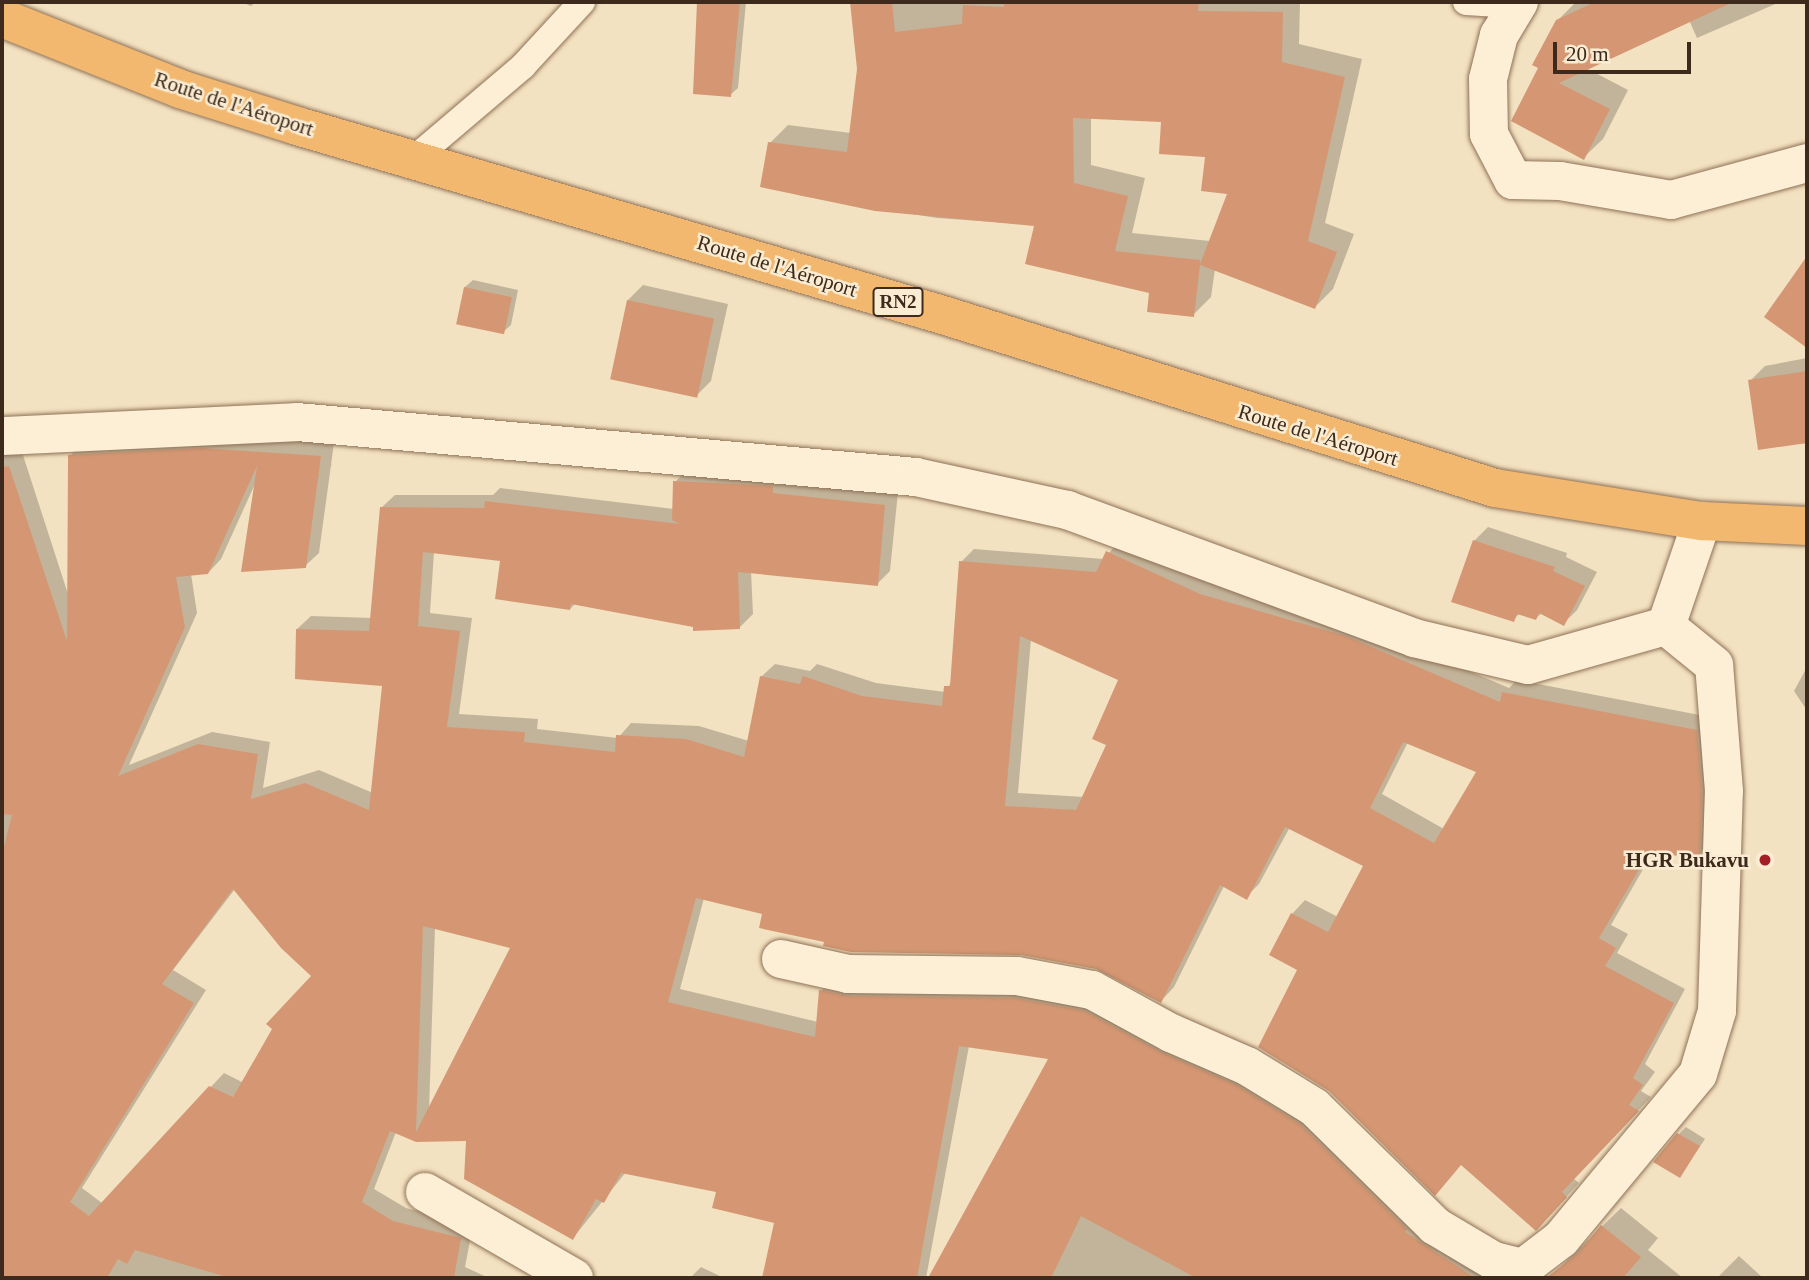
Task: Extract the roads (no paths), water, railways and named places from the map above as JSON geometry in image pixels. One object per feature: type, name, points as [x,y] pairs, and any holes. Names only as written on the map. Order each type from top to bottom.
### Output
[{"type":"highway","name":"Route de l'Aéroport","points":[[2,18],[180,89],[943,315],[1495,488],[1702,521],[1807,526]]},
{"type":"street","points":[[1517,3],[1499,35],[1488,79],[1489,134],[1513,180],[1560,181],[1671,200],[1807,163]]},
{"type":"street","points":[[2,436],[297,422],[916,477],[1067,510],[1414,638],[1528,665],[1666,626]]},
{"type":"street","points":[[1666,626],[1702,521]]},
{"type":"street","points":[[781,959],[848,974],[1017,976],[1092,990],[1171,1032],[1247,1066],[1314,1107],[1435,1226],[1494,1261],[1523,1268],[1561,1239],[1698,1074],[1717,1011],[1724,791],[1714,665],[1666,626]]},
{"type":"street","points":[[425,1192],[574,1278]]},
{"type":"lane","points":[[415,158],[523,66],[582,2]]},
{"type":"lane","points":[[1466,2],[1517,3]]},
{"type":"place","name":"HGR Bukavu","points":[[1765,860]]}]
